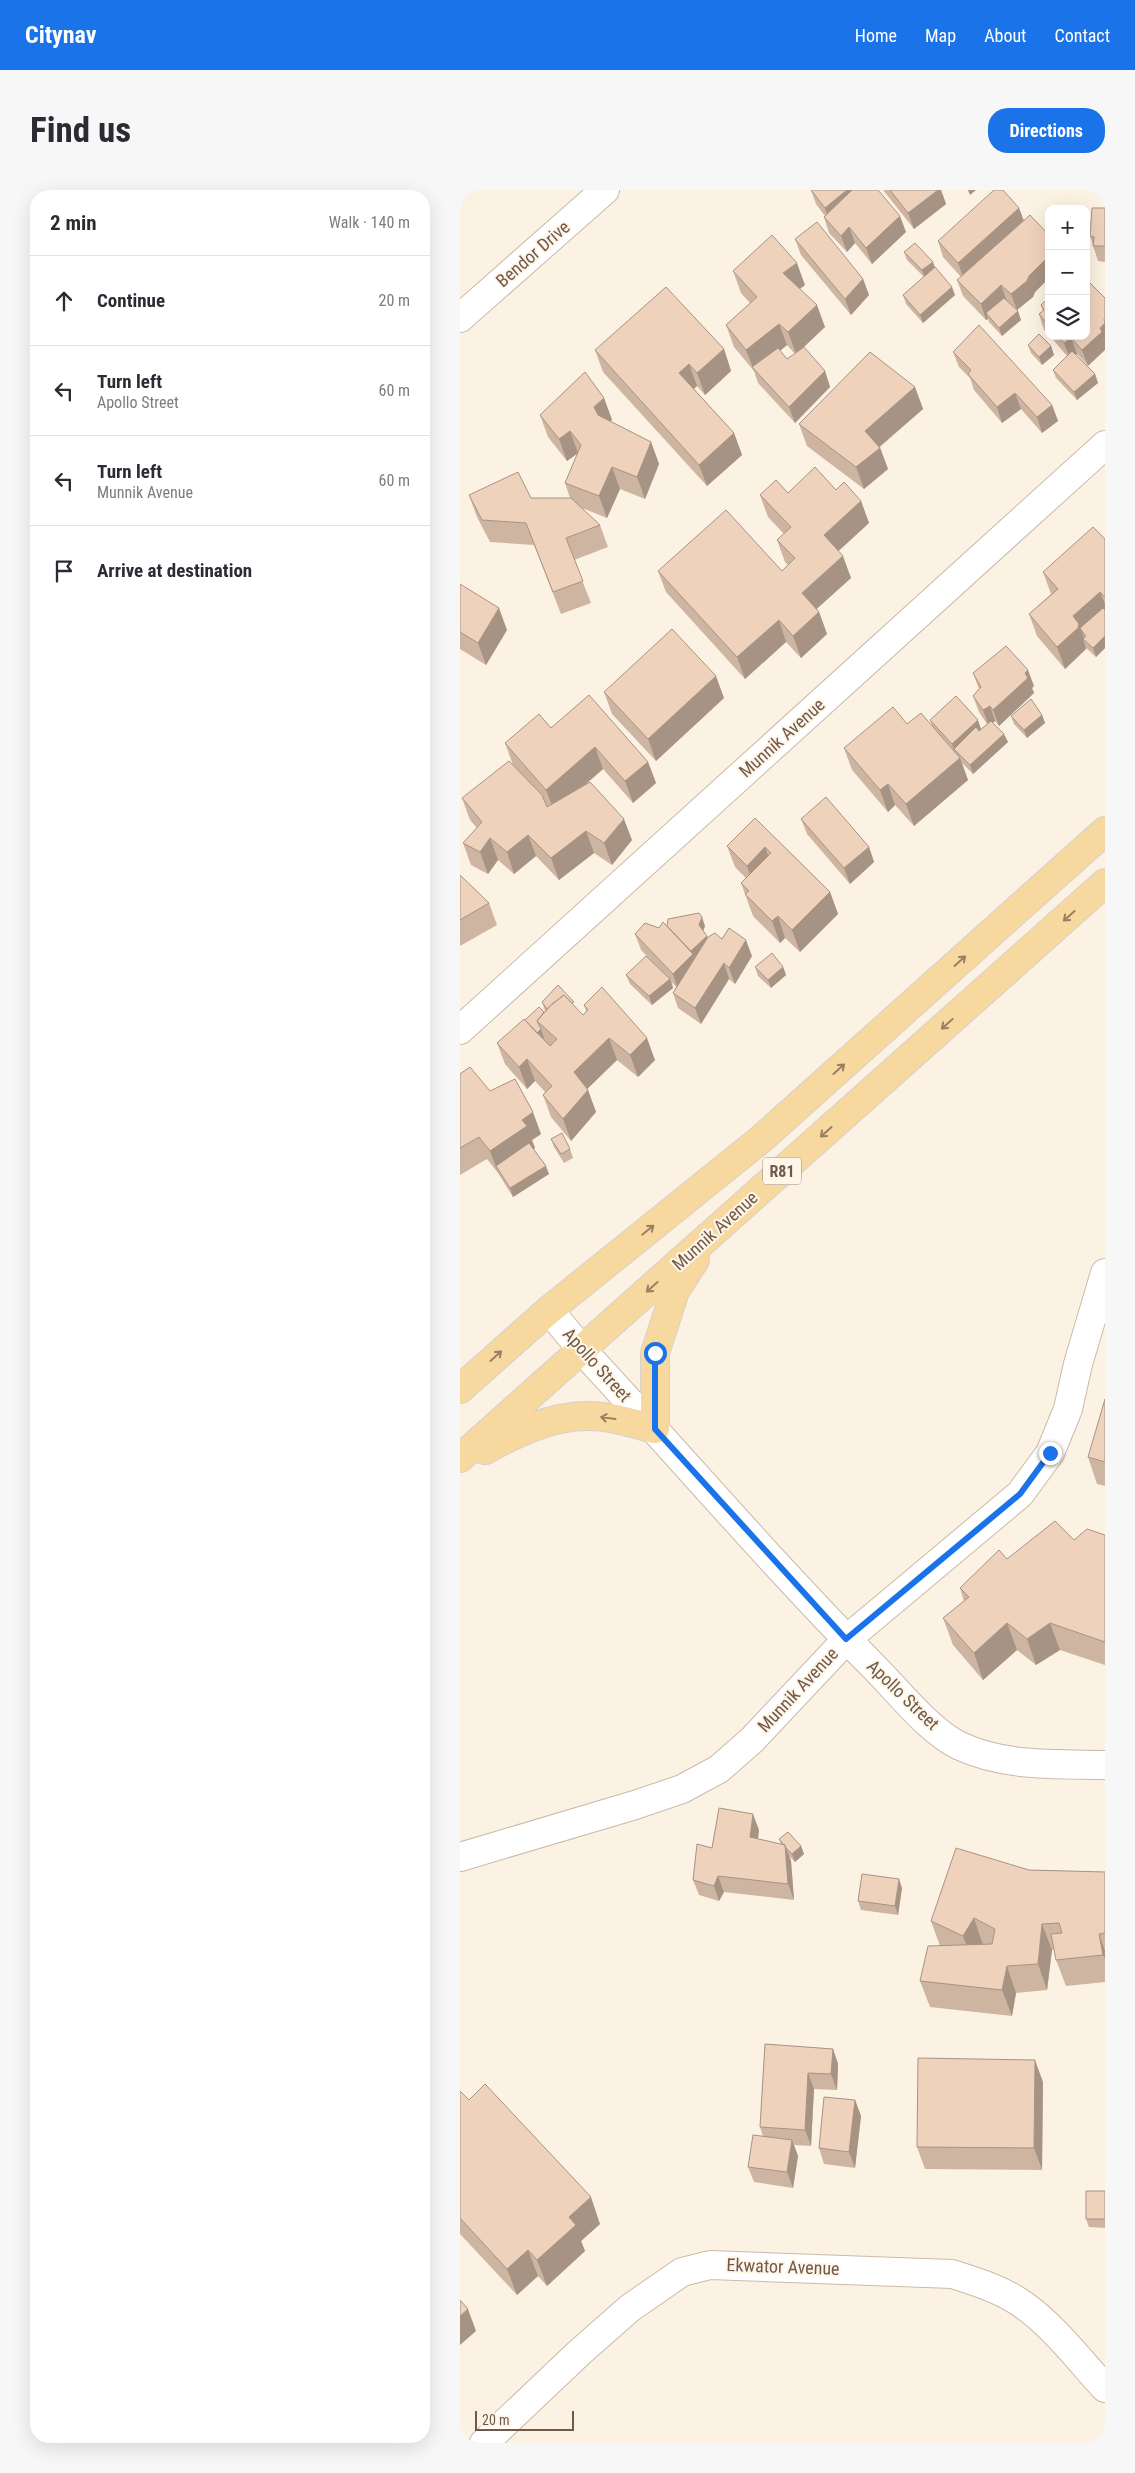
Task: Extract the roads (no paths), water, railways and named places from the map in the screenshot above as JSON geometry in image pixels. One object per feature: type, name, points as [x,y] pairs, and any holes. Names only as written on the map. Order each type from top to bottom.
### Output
[{"type":"main road","name":"R81","points":[[460,1389],[549,1310],[760,1140],[1105,831]]},
{"type":"main road","name":"Munnik Avenue","points":[[460,1458],[1105,883]]},
{"type":"main road","points":[[460,1462],[520,1432],[552,1421],[587,1416],[620,1420],[655,1429],[655,1353],[676,1291],[712,1234]]},
{"type":"street","name":"Bendor Drive","points":[[460,318],[605,190]]},
{"type":"street","name":"Munnik Avenue","points":[[460,1030],[1105,446]]},
{"type":"street","name":"Munnik Avenue","points":[[460,1857],[635,1805],[682,1789],[719,1769],[752,1740],[846,1639],[1020,1494],[1050,1453],[1068,1409],[1078,1364],[1105,1273]]},
{"type":"street","name":"Apollo Street","points":[[549,1310],[582,1350],[846,1639],[932,1726],[959,1746],[990,1758],[1029,1763],[1105,1765]]},
{"type":"street","name":"Ekwator Avenue","points":[[484,2443],[580,2352],[630,2308],[682,2272],[710,2265],[952,2274],[987,2286],[1017,2300],[1042,2321],[1105,2388]]}]
